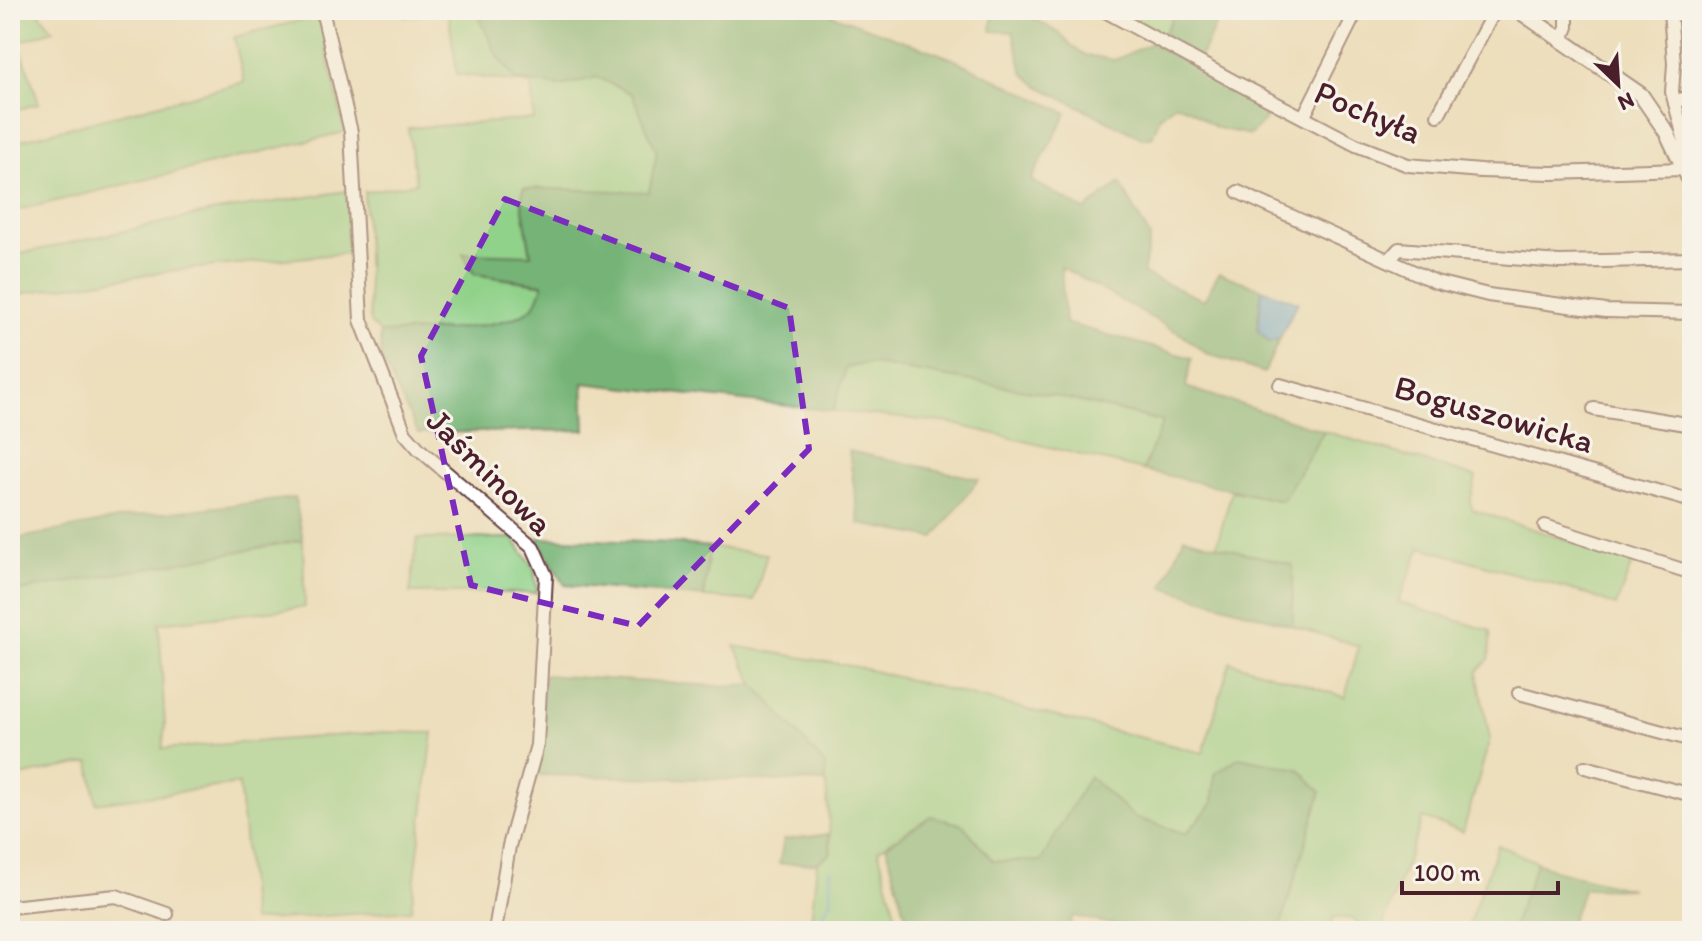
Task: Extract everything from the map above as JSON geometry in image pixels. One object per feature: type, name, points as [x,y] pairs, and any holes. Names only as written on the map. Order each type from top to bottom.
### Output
[{"type":"street","name":"Jaśminowa","points":[[322,10],[351,132],[361,320],[405,433],[419,449],[533,547],[546,576],[537,745],[509,846],[495,931]]},
{"type":"street","name":"Pochyła","points":[[1103,10],[1356,145],[1408,165],[1538,172],[1683,169]]},
{"type":"street","points":[[1304,116],[1357,10]]},
{"type":"street","points":[[1438,115],[1495,10]]},
{"type":"street","points":[[1518,10],[1641,95],[1667,133],[1692,185]]},
{"type":"street","points":[[1562,39],[1567,27],[1567,10]]},
{"type":"street","points":[[1670,10],[1674,64],[1672,92],[1687,149],[1683,169]]},
{"type":"street","points":[[1675,103],[1692,94]]},
{"type":"street","points":[[1238,192],[1436,282],[1488,295],[1606,311],[1692,313]]},
{"type":"street","points":[[1389,260],[1399,249],[1559,262],[1692,259]]},
{"type":"street","name":"Boguszowicka","points":[[1280,385],[1692,501]]},
{"type":"street","name":"Boguszowicka","points":[[1594,409],[1692,425]]},
{"type":"street","points":[[1545,526],[1692,573]]},
{"type":"street","points":[[1519,693],[1692,740]]},
{"type":"street","points":[[1585,767],[1692,795]]},
{"type":"street","points":[[10,907],[116,896],[167,914]]},
{"type":"highlighted area","points":[[505,199],[789,308],[809,449],[638,626],[471,585],[421,356]]},
{"type":"green space","points":[[10,10],[37,10],[53,30],[19,42],[39,103],[10,112]]},
{"type":"green space","points":[[403,10],[492,10],[480,19],[497,55],[516,80],[561,86],[597,77],[632,93],[657,152],[649,192],[522,203],[531,256],[464,254],[474,274],[544,285],[535,305],[521,315],[461,328],[380,333],[370,322],[364,192],[416,183],[408,128],[534,119],[531,84],[457,74],[448,11],[405,17]]},
{"type":"green space","points":[[492,10],[819,10],[951,58],[1067,113],[1031,180],[1085,210],[1120,183],[1150,237],[1143,274],[1204,300],[1219,273],[1262,289],[1258,320],[1269,342],[1280,338],[1264,373],[1206,353],[1182,335],[1061,267],[1065,323],[1192,358],[1186,387],[1324,431],[1282,501],[1143,470],[1163,421],[1047,394],[869,363],[846,368],[833,411],[583,383],[585,430],[418,433],[381,358],[380,333],[461,328],[521,315],[535,305],[543,284],[474,274],[463,253],[531,255],[522,203],[523,188],[649,192],[657,152],[632,94],[597,77],[561,86],[516,80],[497,55],[480,20]]},
{"type":"green space","points":[[1019,10],[1061,34],[1086,55],[1115,60],[1151,43],[1268,105],[1265,120],[1250,135],[1217,128],[1189,109],[1175,104],[1160,117],[1152,138],[1142,138],[1038,86],[1023,73],[1013,32],[991,31],[992,18]]},
{"type":"green space","points":[[1140,10],[1177,10],[1163,35],[1134,21]]},
{"type":"green space","points":[[1177,10],[1212,10],[1210,18],[1217,22],[1200,58],[1163,35]]},
{"type":"green space","points":[[319,16],[345,132],[10,212],[10,143],[244,82],[234,37]]},
{"type":"green space","points":[[347,191],[347,253],[177,270],[10,297],[10,256],[216,211]]},
{"type":"green space","points":[[868,363],[1047,394],[1164,422],[1143,470],[950,423],[833,411],[846,368]]},
{"type":"green space","points":[[1324,431],[1476,477],[1470,503],[1473,510],[1633,561],[1616,606],[1586,594],[1421,547],[1398,602],[1491,631],[1489,659],[1477,672],[1490,739],[1463,832],[1423,818],[1381,931],[1366,931],[1353,919],[1334,917],[1329,931],[1279,931],[1320,792],[1215,774],[1213,803],[1186,834],[1134,817],[1090,777],[1042,861],[993,861],[963,825],[931,816],[878,850],[900,931],[810,931],[817,863],[831,852],[826,782],[819,759],[754,684],[735,646],[857,667],[1203,753],[1230,662],[1345,697],[1359,646],[1293,626],[1293,565],[1216,547],[1232,491],[1282,501]]},
{"type":"green space","points":[[849,451],[979,479],[934,538],[859,524]]},
{"type":"green space","points":[[295,498],[303,540],[305,607],[159,623],[165,727],[162,749],[382,732],[433,733],[411,910],[252,921],[239,784],[96,803],[90,762],[10,778],[10,540]]},
{"type":"green space","points":[[295,498],[303,540],[10,593],[10,540],[127,517]]},
{"type":"green space","points":[[1184,537],[1293,565],[1293,626],[1163,587]]},
{"type":"green space","points":[[513,538],[534,569],[537,593],[410,593],[417,539]]},
{"type":"green space","points":[[536,538],[709,547],[704,597],[565,585]]},
{"type":"green space","points":[[709,547],[767,554],[754,601],[704,597]]},
{"type":"green space","points":[[544,675],[716,686],[754,684],[825,765],[826,782],[537,775]]},
{"type":"green space","points":[[1239,757],[1299,769],[1321,792],[1279,931],[1143,931],[1073,916],[1067,931],[910,931],[886,846],[931,816],[963,825],[993,861],[1041,861],[1089,776],[1134,817],[1186,834],[1213,803],[1215,774]]},
{"type":"green space","points":[[829,834],[831,853],[817,863],[779,864],[784,840]]},
{"type":"green space","points":[[1498,845],[1537,862],[1511,931],[1466,931]]},
{"type":"green space","points":[[1537,862],[1554,870],[1631,889],[1584,888],[1567,931],[1511,931]]},
{"type":"water","points":[[1262,289],[1298,302],[1280,338],[1269,342],[1258,330]]},
{"type":"waterway","points":[[813,931],[831,901],[831,870]]}]
